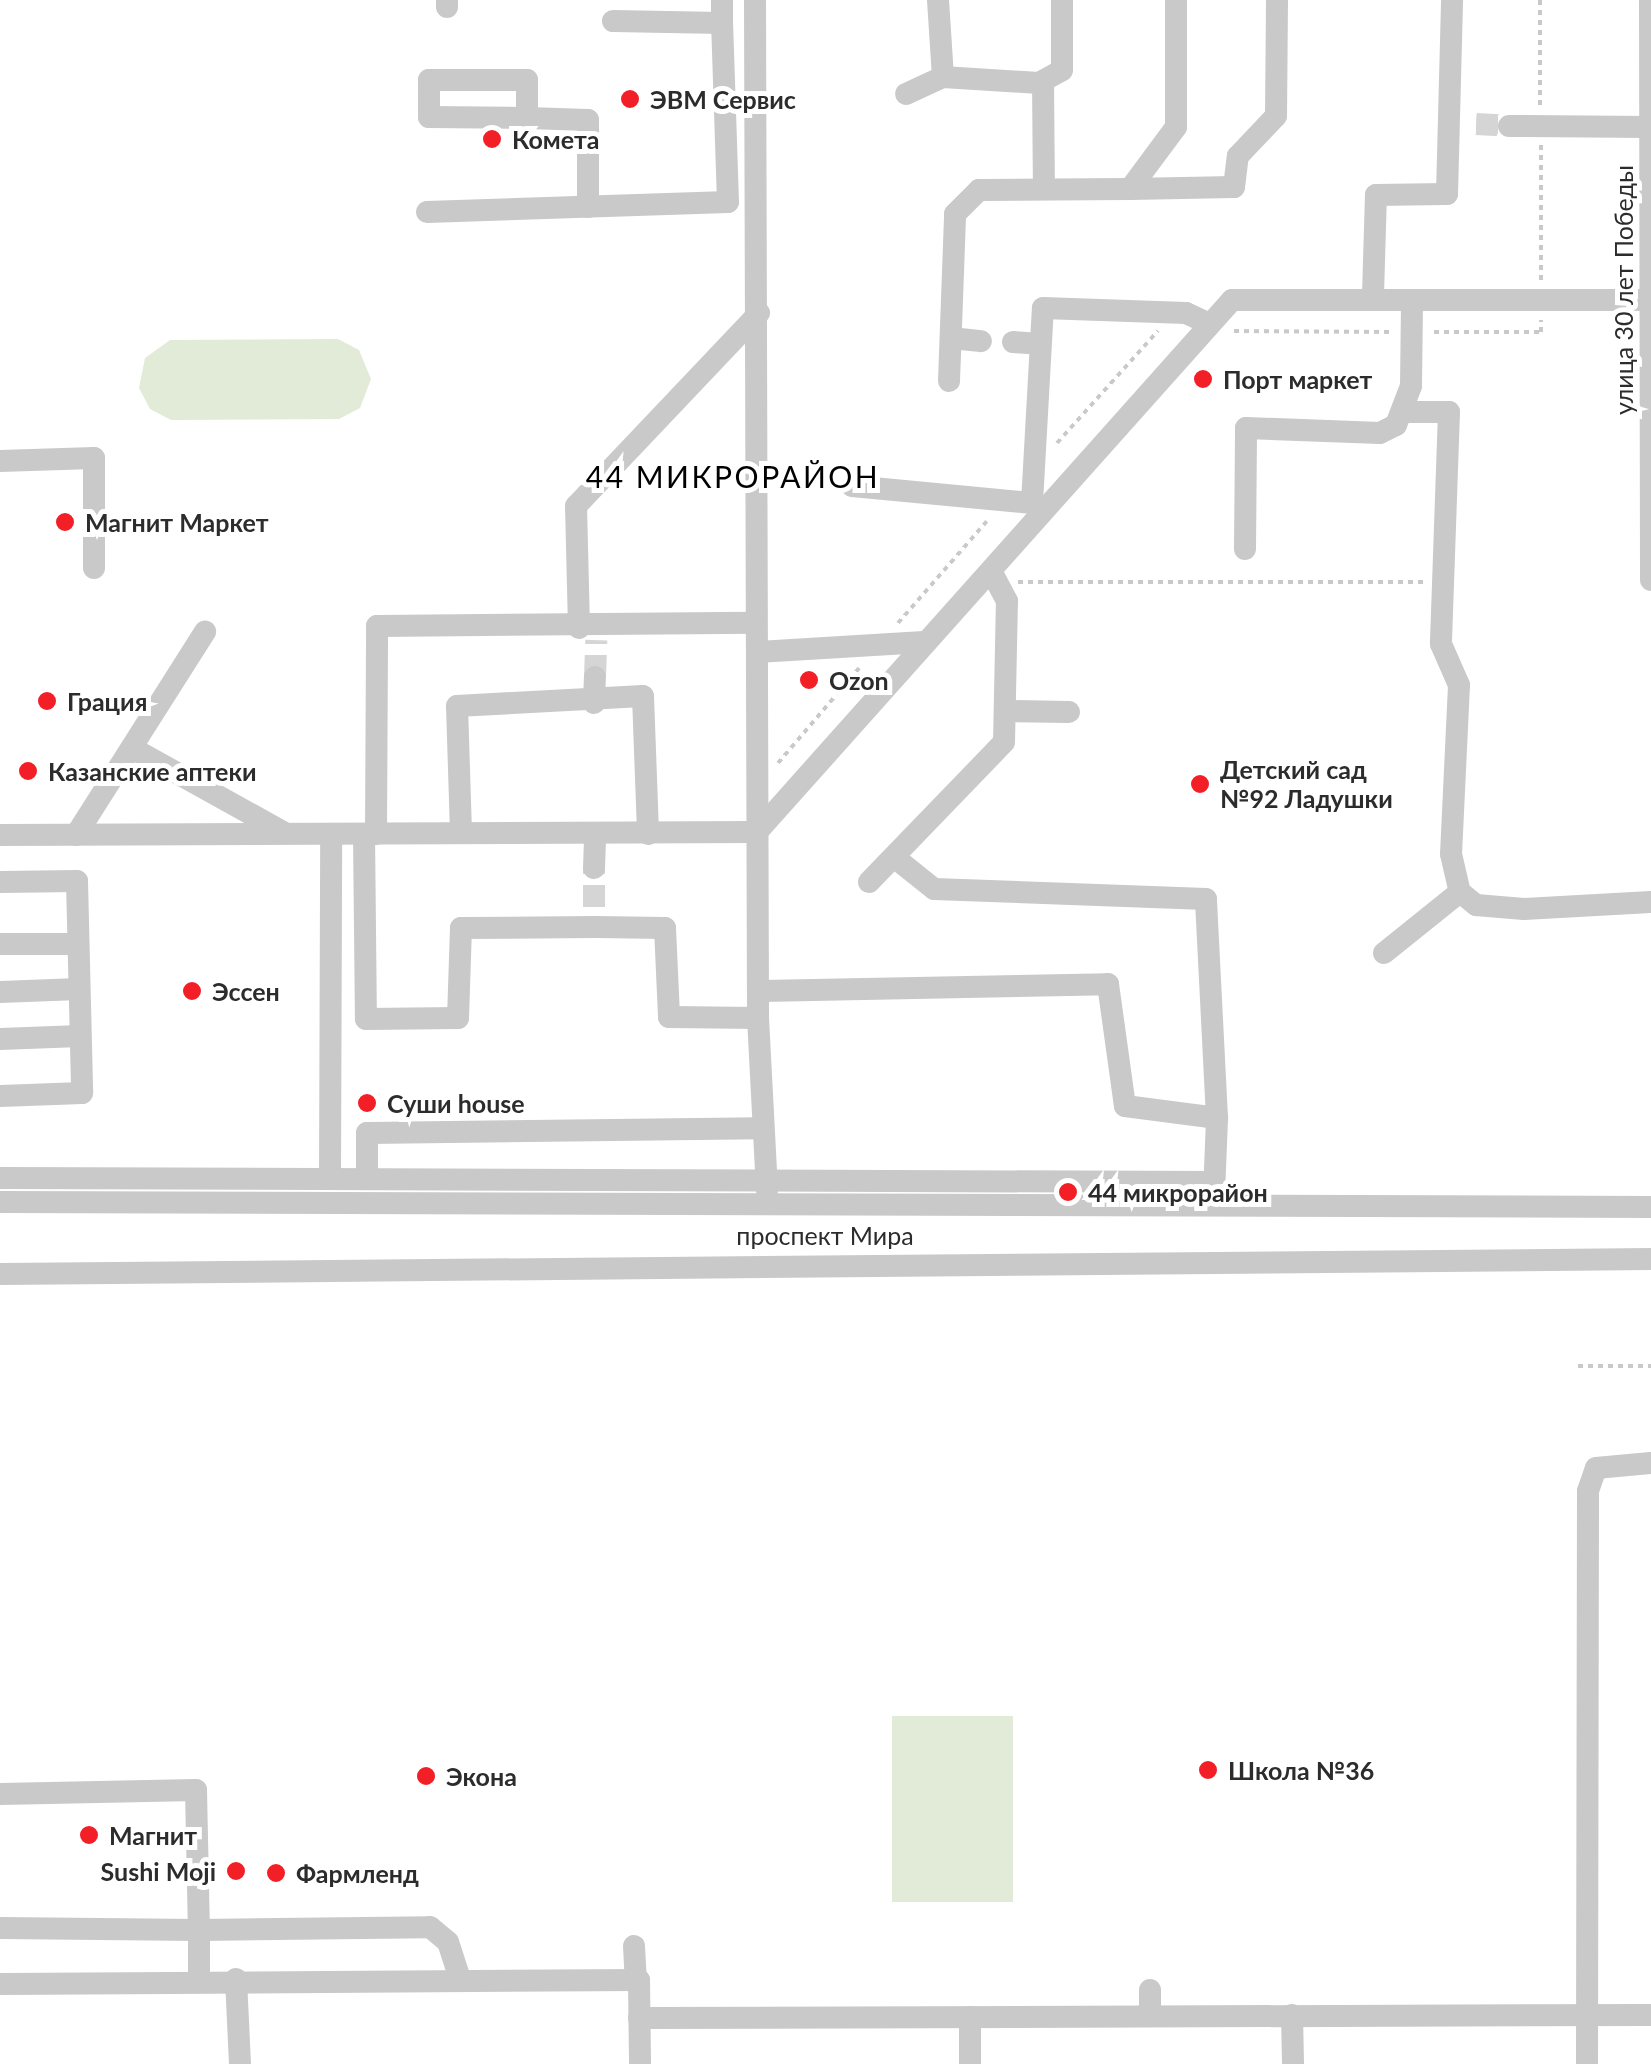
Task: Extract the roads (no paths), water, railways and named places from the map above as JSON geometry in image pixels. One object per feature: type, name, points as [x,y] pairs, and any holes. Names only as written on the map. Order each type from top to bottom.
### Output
[{"type":"street","points":[[756,0],[758,1018],[760,1128],[770,1204]]},
{"type":"street","points":[[938,0],[942,78]]},
{"type":"street","points":[[906,94],[942,78],[1043,81],[1062,70],[1062,0]]},
{"type":"street","points":[[1130,188],[1176,127],[1176,0]]},
{"type":"street","points":[[949,381],[955,214],[978,190],[1234,187],[1238,156],[1276,116],[1277,0]]},
{"type":"street","points":[[1373,295],[1376,195],[1447,194],[1465,125],[1452,0]]},
{"type":"street","name":"улица 30 лет Победы","points":[[1650,0],[1651,580]]},
{"type":"street","points":[[427,212],[728,202],[722,11],[614,22]]},
{"type":"street","points":[[1043,81],[1044,190]]},
{"type":"street","points":[[528,118],[588,120],[588,207]]},
{"type":"street","points":[[1509,126],[1650,127]]},
{"type":"street","points":[[0,835],[757,832],[924,642],[996,578],[1037,505],[1232,300],[1373,295],[1412,302],[1650,300]]},
{"type":"street","points":[[1408,412],[1412,302]]},
{"type":"street","points":[[1037,505],[1034,469],[1043,308],[1174,313],[1204,327]]},
{"type":"street","points":[[590,631],[576,506],[759,313]]},
{"type":"street","points":[[951,338],[981,341]]},
{"type":"street","points":[[1013,342],[1040,344]]},
{"type":"street","points":[[1245,550],[1246,428],[1380,433],[1408,412],[1448,412],[1442,644],[1458,685],[1451,854],[1460,892],[1476,905],[1524,910],[1651,902]]},
{"type":"street","points":[[0,461],[94,458],[94,568]]},
{"type":"street","points":[[852,486],[1037,505]]},
{"type":"street","points":[[870,882],[1004,742],[1008,711],[996,578]]},
{"type":"street","points":[[755,624],[590,631],[377,626],[366,1019],[458,1018],[461,928],[594,917],[665,928],[669,1016],[758,1018]]},
{"type":"street","points":[[76,835],[205,632]]},
{"type":"street","points":[[756,652],[924,642]]},
{"type":"street","points":[[594,703],[595,678]]},
{"type":"street","points":[[460,833],[457,706],[594,703],[644,696],[648,834]]},
{"type":"street","points":[[1008,711],[1069,712]]},
{"type":"street","points":[[132,748],[286,834]]},
{"type":"street","points":[[594,868],[595,833]]},
{"type":"street","points":[[330,1178],[331,834]]},
{"type":"street","points":[[0,1178],[765,1180],[1214,1194],[1216,1118],[1206,899],[934,889],[894,857]]},
{"type":"street","points":[[0,882],[77,881],[82,1093],[0,1096]]},
{"type":"street","points":[[1384,954],[1460,892]]},
{"type":"street","points":[[0,944],[78,944]]},
{"type":"street","points":[[759,992],[1108,984],[1125,1106],[1216,1118]]},
{"type":"street","points":[[0,992],[78,989]]},
{"type":"street","points":[[0,1038],[80,1036]]},
{"type":"street","points":[[367,1178],[367,1132],[760,1128]]},
{"type":"street","name":"проспект Мира","points":[[0,1202],[770,1204],[1214,1194],[1651,1207]]},
{"type":"street","name":"проспект Мира","points":[[0,1274],[1651,1259]]},
{"type":"street","points":[[1587,2064],[1578,1891],[1588,1491],[1596,1468],[1651,1463]]},
{"type":"street","points":[[0,1794],[196,1790],[199,1980]]},
{"type":"street","points":[[0,1928],[430,1927],[448,1942],[460,1980]]},
{"type":"street","points":[[634,1946],[640,2064]]},
{"type":"street","points":[[236,1980],[240,2064]]},
{"type":"street","points":[[0,1984],[636,1980]]},
{"type":"street","points":[[1150,1990],[1150,2016]]},
{"type":"street","points":[[1292,2015],[1293,2064]]},
{"type":"street","points":[[639,2018],[1651,2015]]},
{"type":"street","points":[[970,2016],[970,2064]]},
{"type":"tunnel","points":[[1476,124],[1509,126]]},
{"type":"tunnel","points":[[595,677],[596,640]]},
{"type":"tunnel","points":[[594,868],[594,907]]},
{"type":"place","name":"ЭВМ Сервис","points":[[630,99]]},
{"type":"place","name":"Комета","points":[[492,139]]},
{"type":"place","name":"Порт маркет","points":[[1203,379]]},
{"type":"place","name":"Магнит Маркет","points":[[65,522]]},
{"type":"place","name":"Ozon","points":[[809,680]]},
{"type":"place","name":"Грация","points":[[47,701]]},
{"type":"place","name":"Казанские аптеки","points":[[28,771]]},
{"type":"place","name":"Детский сад №92 Ладушки","points":[[1200,784]]},
{"type":"place","name":"Эссен","points":[[192,991]]},
{"type":"place","name":"Суши house","points":[[367,1103]]},
{"type":"place","name":"44 микрорайон","points":[[1068,1192]]},
{"type":"place","name":"Школа №36","points":[[1208,1770]]},
{"type":"place","name":"Экона","points":[[426,1776]]},
{"type":"place","name":"Магнит","points":[[89,1835]]},
{"type":"place","name":"Sushi Moji","points":[[236,1871]]},
{"type":"place","name":"Фармленд","points":[[276,1873]]},
{"type":"district","name":"44 МИКРОРАЙОН","points":[[733,476]]}]
